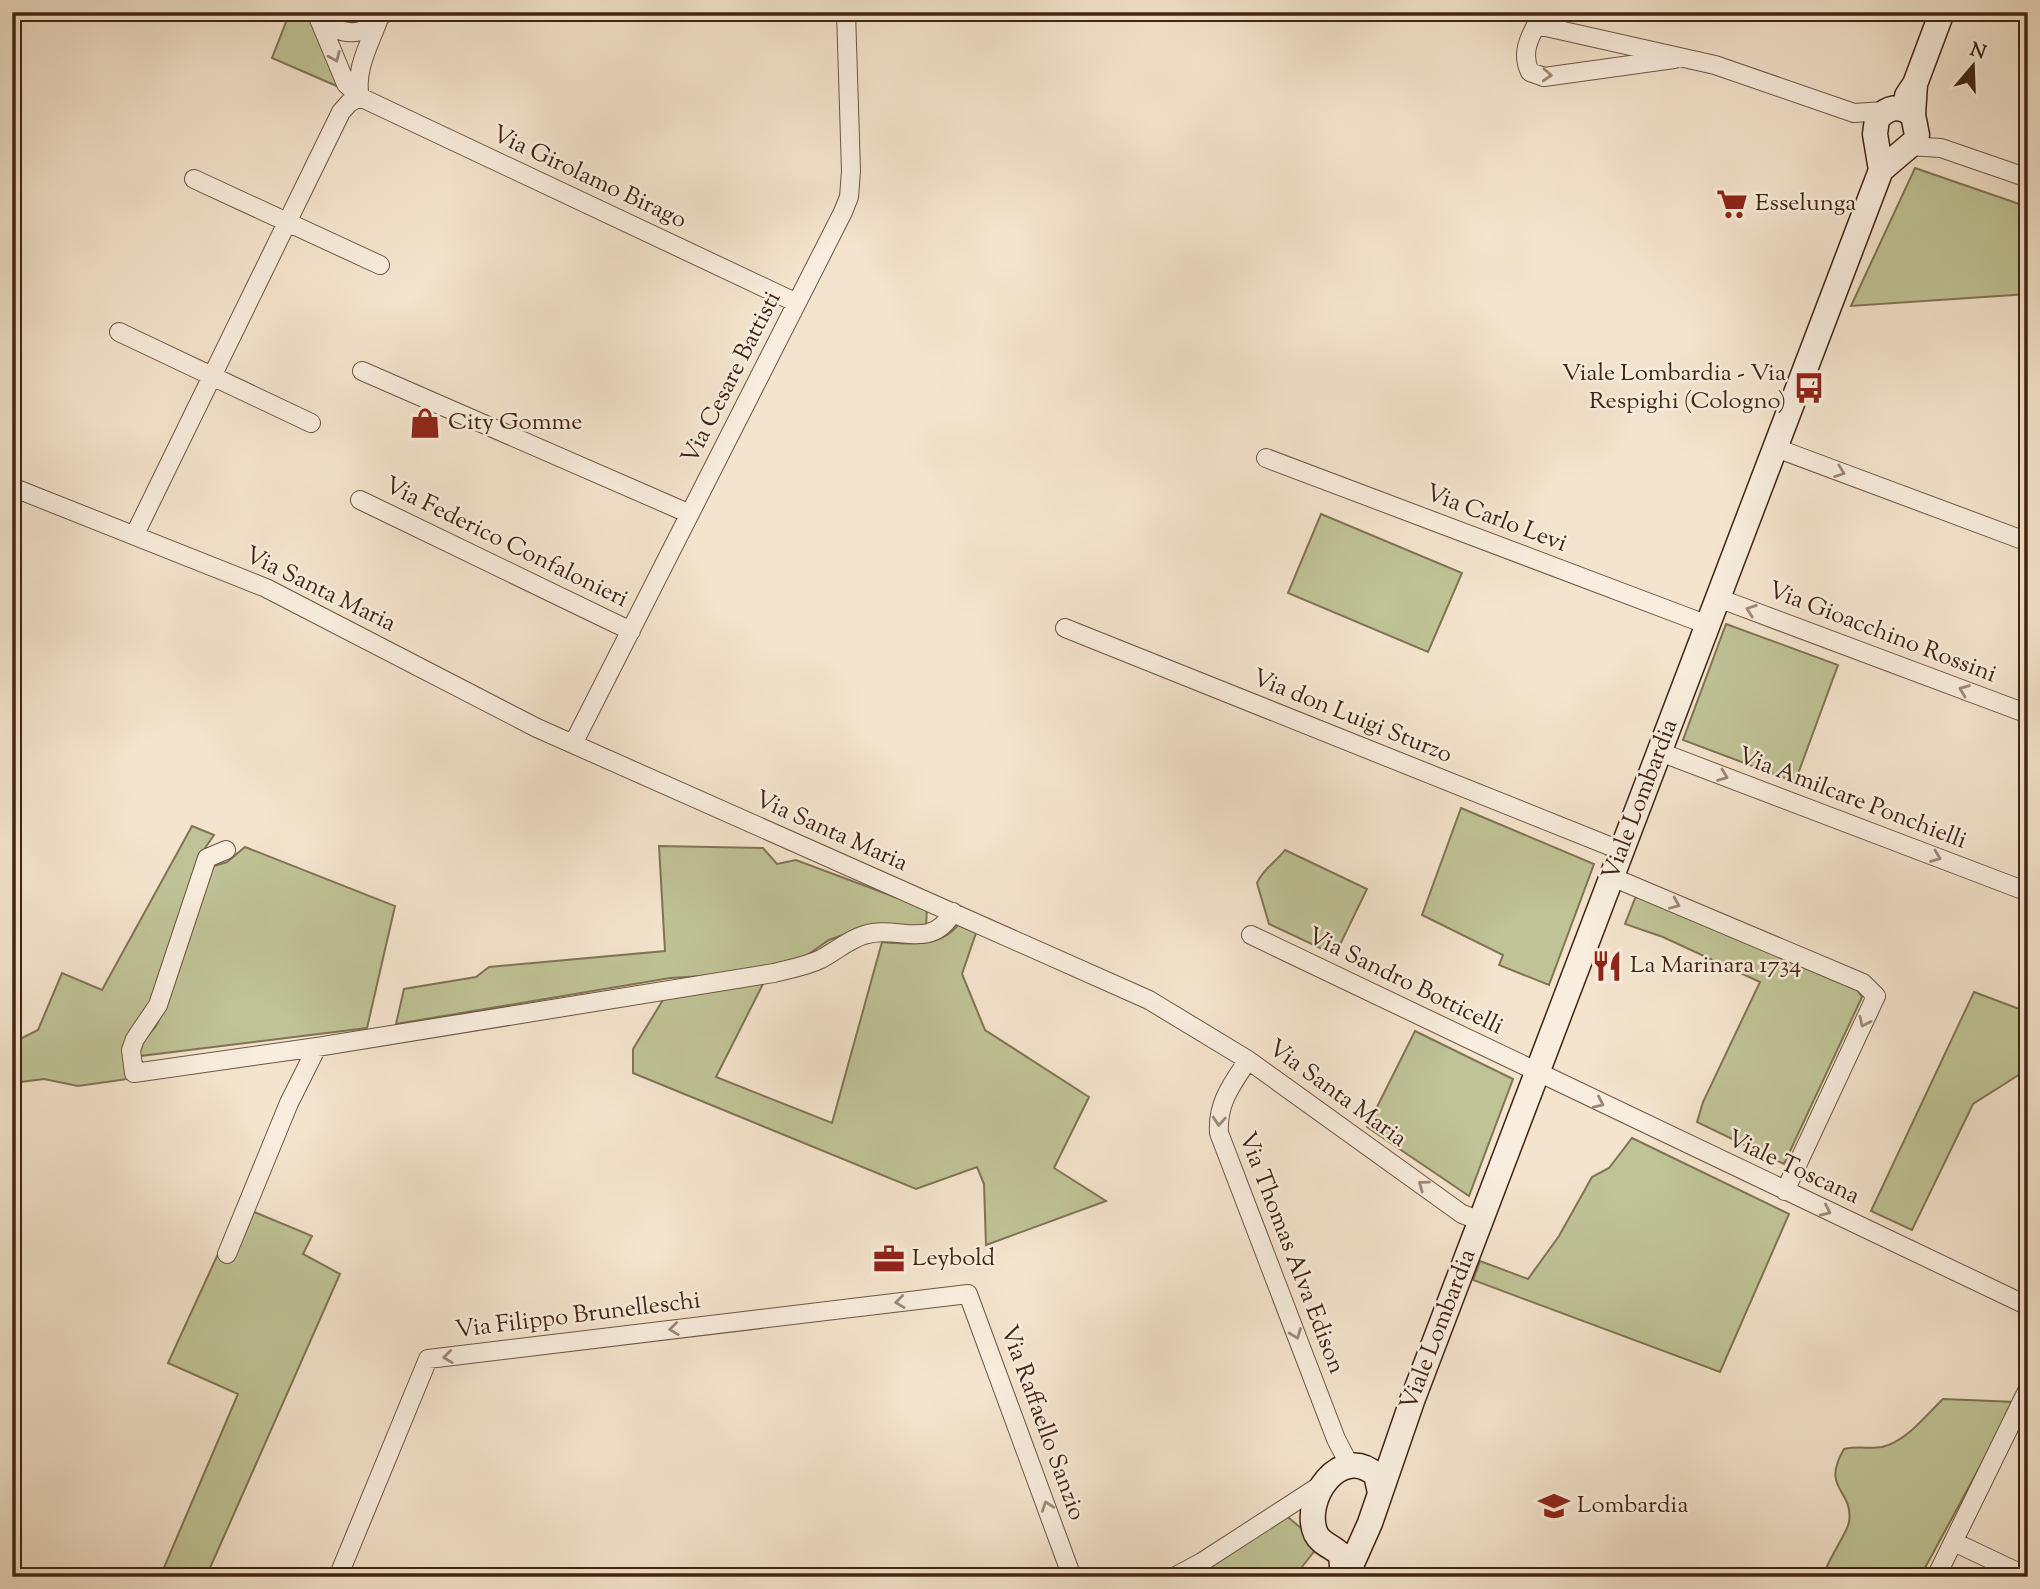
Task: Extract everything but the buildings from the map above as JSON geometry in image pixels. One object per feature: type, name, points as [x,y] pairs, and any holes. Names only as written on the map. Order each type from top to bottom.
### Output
[{"type":"street","points":[[316,12],[340,32],[360,32],[381,17]]},
{"type":"street","name":"Via Girolamo Birago","points":[[316,12],[346,84],[360,97],[797,303]]},
{"type":"street","name":"Via Cesare Battisti","points":[[573,744],[849,197],[851,171],[846,12]]},
{"type":"street","points":[[1898,129],[1942,12]]},
{"type":"street","points":[[135,534],[341,112],[349,103],[360,97],[357,85],[361,68],[381,17]]},
{"type":"street","points":[[1684,57],[1544,77],[1530,72],[1524,60],[1527,43],[1540,19],[1715,65],[2028,178]]},
{"type":"street","name":"Viale Lombardia","points":[[1344,1577],[1370,1523],[1401,1430],[1898,129]]},
{"type":"street","points":[[194,179],[380,265]]},
{"type":"street","points":[[119,332],[311,423]]},
{"type":"street","points":[[362,371],[690,514]]},
{"type":"street","points":[[1776,448],[2028,542]]},
{"type":"street","name":"Via Carlo Levi","points":[[1266,458],[1708,625]]},
{"type":"street","name":"Via Santa Maria","points":[[12,487],[135,534],[286,597],[573,744],[1149,1000],[1248,1060],[1462,1214],[1481,1221]]},
{"type":"street","name":"Via Federico Confalonieri","points":[[360,500],[631,631]]},
{"type":"street","name":"Via Gioacchino Rossini","points":[[1718,598],[2028,714]]},
{"type":"street","name":"Via don Luigi Sturzo","points":[[1065,628],[1622,851]]},
{"type":"street","name":"Via Amilcare Ponchielli","points":[[1660,752],[2028,892]]},
{"type":"street","points":[[226,850],[207,858],[158,1004],[135,1039],[131,1050],[134,1073],[317,1047],[774,972],[813,963],[845,942],[867,934],[914,935],[936,932],[946,925],[953,912]]},
{"type":"street","points":[[1612,877],[1863,983],[1876,996],[1785,1191]]},
{"type":"street","name":"Via Sandro Botticelli","points":[[1251,935],[1537,1073]]},
{"type":"street","points":[[227,1254],[284,1115],[317,1047]]},
{"type":"street","name":"Via Thomas Alva Edison","points":[[1248,1060],[1222,1102],[1219,1133],[1336,1439],[1356,1465]]},
{"type":"street","name":"Viale Toscana","points":[[1537,1073],[2028,1306]]},
{"type":"street","name":"Via Raffaello Sanzio","points":[[968,1294],[1069,1575]]},
{"type":"street","name":"Via Filippo Brunelleschi","points":[[338,1577],[428,1359],[968,1294]]},
{"type":"street","points":[[1936,1577],[2028,1389]]},
{"type":"street","name":"Viale Lombardia","points":[[1324,1483],[1339,1468],[1383,1455],[1401,1430]]},
{"type":"street","points":[[1356,1465],[1376,1475],[1380,1492]]},
{"type":"street","points":[[1174,1577],[1202,1562],[1324,1483]]},
{"type":"street","points":[[1283,1511],[1314,1523],[1324,1483]]},
{"type":"street","name":"Viale Lombardia","points":[[1314,1523],[1321,1540],[1335,1548],[1344,1566],[1344,1577]]},
{"type":"street","points":[[1335,1548],[1353,1546],[1361,1540]]},
{"type":"street","points":[[1954,1542],[2028,1577]]},
{"type":"street","points":[[1183,1577],[1202,1562]]},
{"type":"green space","points":[[290,12],[309,12],[339,87],[272,58]]},
{"type":"green space","points":[[329,12],[373,12],[362,20],[351,23],[339,20]]},
{"type":"green space","points":[[1915,168],[2028,207],[2028,294],[1851,306]]},
{"type":"green space","points":[[1321,514],[1462,573],[1428,652],[1288,593]]},
{"type":"green space","points":[[1726,624],[1838,665],[1795,782],[1683,740]]},
{"type":"green space","points":[[1461,808],[1594,864],[1549,985],[1499,965],[1503,955],[1422,915]]},
{"type":"green space","points":[[192,826],[214,835],[201,854],[150,1003],[123,1050],[128,1079],[78,1086],[44,1079],[12,1083],[12,1043],[38,1030],[62,973],[102,990]]},
{"type":"green space","points":[[659,846],[763,848],[777,864],[796,860],[927,909],[926,926],[862,928],[829,940],[800,960],[736,974],[670,978],[396,1024],[404,989],[476,977],[489,967],[665,951]]},
{"type":"green space","points":[[245,847],[395,906],[367,1028],[140,1056],[140,1045],[156,1026],[166,1005],[211,867],[227,862]]},
{"type":"green space","points":[[1285,850],[1367,889],[1335,955],[1269,924],[1257,883]]},
{"type":"green space","points":[[1636,896],[1851,982],[1862,997],[1784,1164],[1697,1122],[1703,1102],[1760,982],[1663,937],[1625,924]]},
{"type":"green space","points":[[958,925],[976,933],[962,974],[985,1030],[1089,1097],[1054,1168],[1106,1201],[986,1245],[984,1184],[977,1167],[916,1189],[633,1073],[633,1049],[666,995],[764,982],[716,1077],[832,1123],[882,942],[913,944],[933,941],[942,938]]},
{"type":"green space","points":[[1974,992],[2022,1010],[2028,997],[2028,1069],[1973,1104],[1912,1230],[1871,1211]]},
{"type":"green space","points":[[1415,1031],[1513,1079],[1469,1196],[1367,1127]]},
{"type":"green space","points":[[1632,1138],[1789,1214],[1720,1372],[1473,1280],[1480,1261],[1528,1279],[1559,1236],[1592,1177],[1609,1168]]},
{"type":"green space","points":[[240,1206],[312,1236],[303,1254],[340,1274],[206,1577],[160,1577],[238,1394],[168,1363]]},
{"type":"green space","points":[[1943,1399],[2015,1402],[1920,1577],[1823,1577],[1849,1522],[1847,1502],[1836,1481],[1835,1473],[1844,1449],[1877,1448],[1899,1440]]},
{"type":"green space","points":[[1283,1513],[1320,1544],[1294,1577],[1186,1577]]},
{"type":"place","name":"Esselunga","points":[[1732,204]]},
{"type":"place","name":"Viale Lombardia - Via Respighi (Cologno)","points":[[1809,388]]},
{"type":"place","name":"City Gomme","points":[[425,423]]},
{"type":"place","name":"La Marinara 1734","points":[[1607,966]]},
{"type":"place","name":"Leybold","points":[[889,1259]]},
{"type":"place","name":"Lombardia","points":[[1554,1506]]}]
